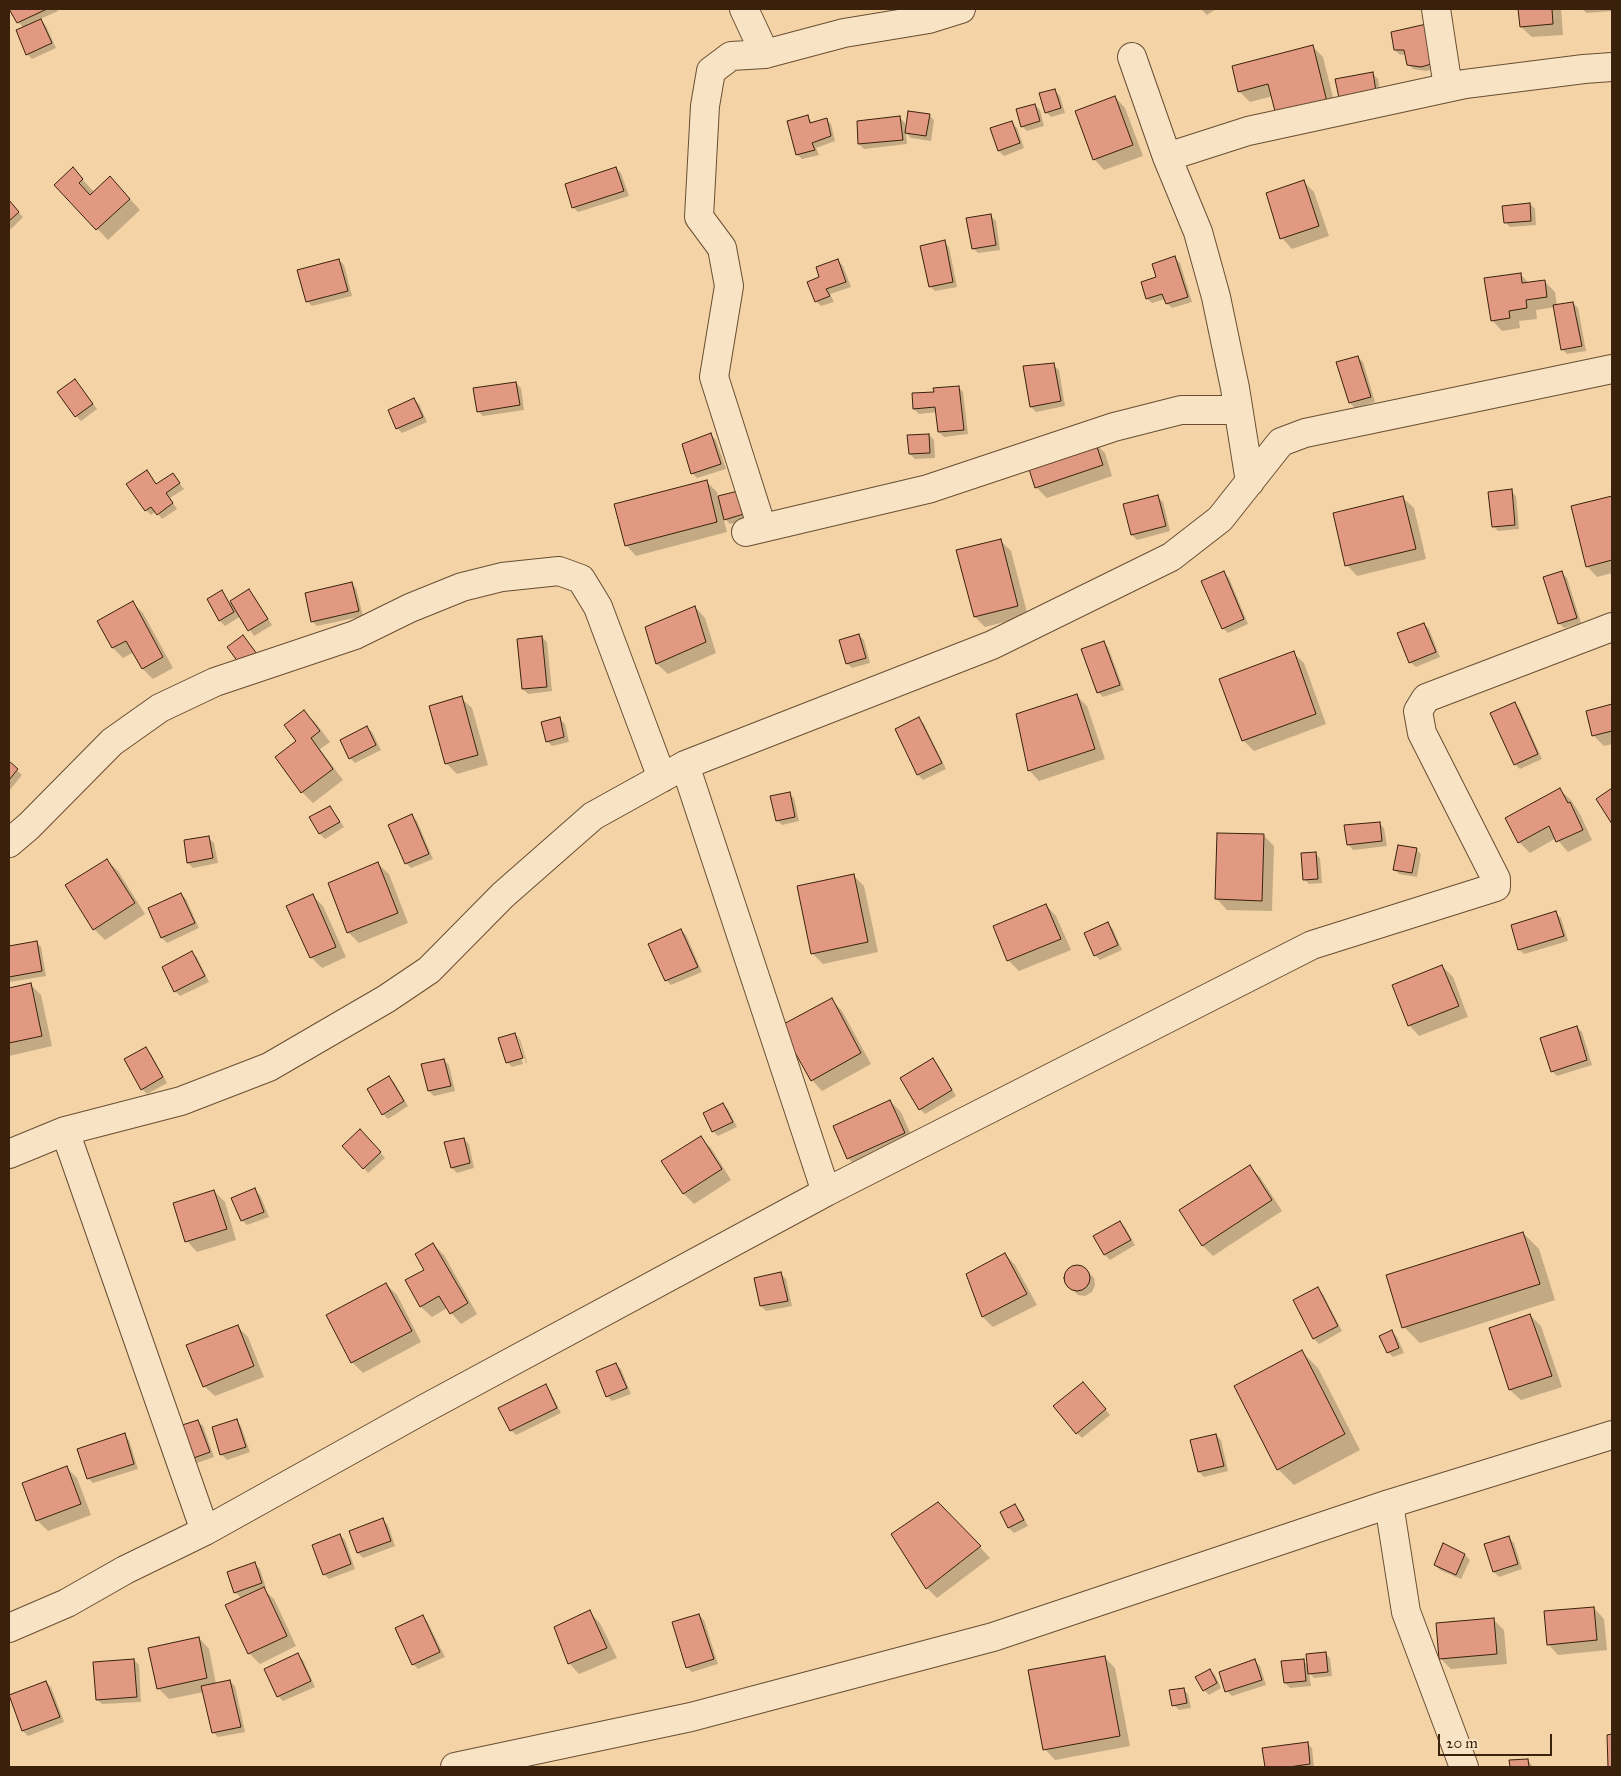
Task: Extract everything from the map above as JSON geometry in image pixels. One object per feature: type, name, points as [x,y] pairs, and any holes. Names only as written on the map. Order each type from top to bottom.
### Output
[{"type":"street","points":[[744,9],[765,54]]},
{"type":"street","points":[[961,9],[916,15],[765,54],[731,56],[711,71],[705,106],[698,217],[722,248],[729,286],[714,377],[753,530],[928,490],[1114,427],[1181,410],[1238,410]]},
{"type":"street","points":[[1436,9],[1448,87]]},
{"type":"street","points":[[1132,56],[1167,157],[1198,232],[1216,297],[1250,482]]},
{"type":"street","points":[[1167,157],[1248,131],[1448,87],[1612,67]]},
{"type":"street","points":[[9,1154],[64,1131],[181,1101],[269,1067],[386,999],[429,970],[503,895],[593,816],[685,765],[992,645],[1171,557],[1220,519],[1282,442],[1305,433],[1612,369]]},
{"type":"street","points":[[9,843],[29,826],[112,742],[160,708],[216,682],[355,635],[410,608],[462,587],[502,577],[559,571],[581,579],[598,607],[662,778]]},
{"type":"street","points":[[9,1628],[67,1603],[125,1570],[205,1531],[424,1409],[826,1192],[1312,945],[1496,887],[1496,879],[1422,733],[1418,711],[1426,698],[1612,627]]},
{"type":"street","points":[[685,765],[826,1192]]},
{"type":"street","points":[[64,1131],[205,1531]]},
{"type":"street","points":[[455,1767],[691,1717],[993,1637],[1389,1504],[1612,1434]]},
{"type":"street","points":[[1389,1504],[1406,1612],[1464,1767]]},
{"type":"building","points":[[9,9],[47,9],[17,23]]},
{"type":"building","points":[[1518,9],[1552,9],[1553,24],[1520,27]]},
{"type":"building","points":[[41,19],[52,43],[26,55],[16,30]]},
{"type":"building","points":[[1431,23],[1438,62],[1421,67],[1407,65],[1404,50],[1394,50],[1391,32]]},
{"type":"building","points":[[1313,45],[1329,110],[1278,123],[1268,84],[1238,92],[1232,66]]},
{"type":"building","points":[[1373,72],[1376,92],[1339,98],[1335,79]]},
{"type":"building","points":[[1055,89],[1061,108],[1045,113],[1039,93]]},
{"type":"building","points":[[1115,96],[1133,145],[1093,160],[1075,111]]},
{"type":"building","points":[[1035,104],[1040,121],[1021,127],[1016,109]]},
{"type":"building","points":[[908,111],[930,114],[926,136],[905,133]]},
{"type":"building","points":[[808,115],[810,123],[827,118],[831,136],[812,143],[815,150],[796,155],[787,121]]},
{"type":"building","points":[[900,116],[903,140],[858,144],[857,121]]},
{"type":"building","points":[[1012,121],[1020,143],[998,151],[990,128]]},
{"type":"building","points":[[73,167],[83,179],[79,183],[90,195],[110,176],[130,199],[96,230],[54,185]]},
{"type":"building","points":[[616,167],[624,191],[572,208],[565,184]]},
{"type":"building","points":[[1304,180],[1319,226],[1280,239],[1266,193]]},
{"type":"building","points":[[9,200],[19,212],[9,221]]},
{"type":"building","points":[[1530,203],[1531,221],[1504,223],[1502,206]]},
{"type":"building","points":[[991,214],[996,245],[972,249],[966,218]]},
{"type":"building","points":[[945,240],[953,282],[929,287],[920,246]]},
{"type":"building","points":[[1175,256],[1188,297],[1166,304],[1162,294],[1146,299],[1141,282],[1156,277],[1152,264]]},
{"type":"building","points":[[339,259],[348,291],[306,302],[297,270]]},
{"type":"building","points":[[838,259],[846,282],[826,289],[830,296],[815,302],[807,282],[819,277],[816,267]]},
{"type":"building","points":[[1521,273],[1522,283],[1545,280],[1547,297],[1526,300],[1527,308],[1509,311],[1510,318],[1491,321],[1484,278]]},
{"type":"building","points":[[1573,302],[1582,346],[1561,350],[1553,305]]},
{"type":"building","points":[[1358,356],[1371,397],[1349,403],[1336,362]]},
{"type":"building","points":[[1054,363],[1061,401],[1030,407],[1023,366]]},
{"type":"building","points":[[75,379],[93,404],[75,417],[57,392]]},
{"type":"building","points":[[516,382],[520,405],[477,412],[473,388]]},
{"type":"building","points":[[959,386],[964,430],[938,432],[935,407],[913,409],[912,393],[934,392],[933,388]]},
{"type":"building","points":[[414,398],[423,417],[396,429],[388,410]]},
{"type":"building","points":[[711,433],[721,464],[691,474],[682,444]]},
{"type":"building","points":[[929,434],[930,453],[909,454],[907,435]]},
{"type":"building","points":[[1095,441],[1103,465],[1035,488],[1027,463]]},
{"type":"building","points":[[147,470],[156,484],[173,473],[180,483],[166,493],[173,503],[157,515],[151,507],[145,511],[126,484]]},
{"type":"building","points":[[707,480],[717,522],[625,546],[614,504]]},
{"type":"building","points":[[1512,489],[1515,525],[1492,527],[1488,492]]},
{"type":"building","points":[[738,491],[744,514],[724,520],[718,496]]},
{"type":"building","points":[[1158,495],[1166,526],[1131,535],[1123,504]]},
{"type":"building","points":[[1403,496],[1416,549],[1345,566],[1333,513]]},
{"type":"building","points":[[1612,496],[1612,560],[1586,567],[1571,506]]},
{"type":"building","points":[[1001,539],[1018,606],[974,617],[956,550]]},
{"type":"building","points":[[1224,571],[1244,619],[1222,629],[1201,581]]},
{"type":"building","points":[[1562,571],[1577,618],[1558,624],[1543,577]]},
{"type":"building","points":[[352,582],[359,611],[311,622],[305,593]]},
{"type":"building","points":[[249,589],[268,619],[248,631],[230,601]]},
{"type":"building","points":[[222,590],[234,612],[219,621],[207,599]]},
{"type":"building","points":[[133,601],[163,657],[142,669],[126,641],[112,648],[97,621]]},
{"type":"building","points":[[695,606],[706,642],[656,664],[645,627]]},
{"type":"building","points":[[1424,623],[1436,652],[1409,663],[1397,633]]},
{"type":"building","points":[[859,634],[866,658],[846,664],[839,640]]},
{"type":"building","points":[[243,635],[257,654],[241,666],[227,647]]},
{"type":"building","points":[[542,636],[547,687],[522,689],[517,639]]},
{"type":"building","points":[[1104,641],[1120,685],[1097,693],[1081,649]]},
{"type":"building","points":[[1294,651],[1316,714],[1242,741],[1219,679]]},
{"type":"building","points":[[1077,694],[1095,749],[1028,771],[1016,714]]},
{"type":"building","points":[[462,696],[478,755],[445,764],[429,706]]},
{"type":"building","points":[[1515,702],[1538,754],[1514,765],[1490,713]]},
{"type":"building","points":[[1612,704],[1612,731],[1592,736],[1586,711]]},
{"type":"building","points":[[304,710],[320,731],[311,738],[333,769],[301,793],[275,757],[296,741],[284,725]]},
{"type":"building","points":[[560,717],[564,737],[546,742],[541,722]]},
{"type":"building","points":[[919,717],[942,763],[917,775],[895,729]]},
{"type":"building","points":[[367,726],[376,745],[349,759],[340,740]]},
{"type":"building","points":[[9,761],[18,769],[9,780]]},
{"type":"building","points":[[1560,788],[1568,803],[1570,802],[1583,830],[1556,842],[1549,826],[1518,843],[1505,818]]},
{"type":"building","points":[[1612,788],[1612,824],[1596,799]]},
{"type":"building","points":[[790,792],[795,817],[776,821],[770,796]]},
{"type":"building","points":[[330,806],[340,822],[319,834],[309,817]]},
{"type":"building","points":[[412,814],[429,854],[405,864],[388,825]]},
{"type":"building","points":[[1380,822],[1382,841],[1347,845],[1344,825]]},
{"type":"building","points":[[1217,833],[1264,834],[1262,901],[1215,899]]},
{"type":"building","points":[[209,836],[213,858],[187,863],[184,840]]},
{"type":"building","points":[[1398,845],[1417,848],[1412,873],[1393,870]]},
{"type":"building","points":[[1316,852],[1318,879],[1303,880],[1301,853]]},
{"type":"building","points":[[107,859],[135,903],[93,930],[65,885]]},
{"type":"building","points":[[378,862],[398,913],[347,933],[328,883]]},
{"type":"building","points":[[854,874],[868,942],[811,954],[797,886]]},
{"type":"building","points":[[181,893],[195,923],[161,938],[148,908]]},
{"type":"building","points":[[313,894],[336,947],[310,958],[286,906]]},
{"type":"building","points":[[1046,904],[1061,939],[1007,961],[993,926]]},
{"type":"building","points":[[1556,911],[1564,936],[1518,950],[1511,925]]},
{"type":"building","points":[[1108,922],[1118,945],[1094,956],[1084,933]]},
{"type":"building","points":[[681,929],[698,967],[665,981],[648,944]]},
{"type":"building","points":[[37,941],[42,971],[9,977],[9,946]]},
{"type":"building","points":[[192,951],[205,976],[174,992],[162,967]]},
{"type":"building","points":[[1442,965],[1459,1006],[1408,1026],[1392,985]]},
{"type":"building","points":[[31,983],[42,1036],[9,1043],[9,988]]},
{"type":"building","points":[[832,998],[861,1053],[811,1081],[780,1026]]},
{"type":"building","points":[[1577,1026],[1587,1060],[1551,1072],[1540,1038]]},
{"type":"building","points":[[515,1033],[523,1058],[506,1063],[498,1038]]},
{"type":"building","points":[[146,1047],[163,1077],[141,1090],[124,1059]]},
{"type":"building","points":[[933,1058],[952,1090],[919,1110],[900,1078]]},
{"type":"building","points":[[444,1059],[451,1086],[428,1091],[421,1064]]},
{"type":"building","points":[[389,1076],[404,1101],[382,1115],[367,1089]]},
{"type":"building","points":[[890,1100],[905,1133],[847,1159],[833,1126]]},
{"type":"building","points":[[723,1103],[733,1122],[712,1132],[703,1113]]},
{"type":"building","points":[[360,1129],[381,1152],[363,1169],[342,1146]]},
{"type":"building","points":[[701,1136],[722,1169],[683,1194],[661,1161]]},
{"type":"building","points":[[464,1138],[470,1163],[451,1168],[444,1142]]},
{"type":"building","points":[[1250,1165],[1272,1200],[1202,1246],[1179,1210]]},
{"type":"building","points":[[255,1188],[264,1212],[241,1221],[231,1198]]},
{"type":"building","points":[[214,1190],[227,1229],[185,1242],[173,1203]]},
{"type":"building","points":[[1120,1221],[1131,1240],[1104,1255],[1093,1236]]},
{"type":"building","points":[[1523,1232],[1540,1284],[1402,1328],[1386,1275]]},
{"type":"building","points":[[433,1243],[468,1303],[450,1314],[439,1296],[420,1307],[405,1280],[424,1270],[415,1254]]},
{"type":"building","points":[[1005,1253],[1027,1294],[982,1317],[966,1274]]},
{"type":"building","points":[[1077,1265],[1086,1269],[1090,1278],[1086,1287],[1077,1291],[1068,1287],[1064,1278],[1068,1269]]},
{"type":"building","points":[[781,1272],[788,1301],[760,1306],[754,1278]]},
{"type":"building","points":[[386,1283],[412,1331],[351,1363],[326,1315]]},
{"type":"building","points":[[1318,1287],[1338,1326],[1313,1339],[1293,1300]]},
{"type":"building","points":[[1530,1314],[1552,1376],[1509,1390],[1489,1328]]},
{"type":"building","points":[[238,1325],[254,1366],[203,1387],[186,1345]]},
{"type":"building","points":[[1392,1330],[1399,1348],[1387,1353],[1379,1336]]},
{"type":"building","points":[[1302,1350],[1345,1434],[1277,1470],[1234,1386]]},
{"type":"building","points":[[616,1363],[627,1388],[606,1397],[596,1371]]},
{"type":"building","points":[[1083,1382],[1106,1409],[1076,1434],[1053,1406]]},
{"type":"building","points":[[546,1384],[557,1408],[510,1431],[498,1408]]},
{"type":"building","points":[[237,1419],[246,1447],[220,1455],[212,1427]]},
{"type":"building","points":[[198,1420],[210,1452],[191,1459],[179,1426]]},
{"type":"building","points":[[125,1433],[134,1464],[87,1479],[77,1449]]},
{"type":"building","points":[[1216,1434],[1224,1466],[1198,1472],[1190,1440]]},
{"type":"building","points":[[67,1466],[81,1504],[36,1521],[22,1483]]},
{"type":"building","points":[[938,1502],[981,1546],[926,1589],[891,1534]]},
{"type":"building","points":[[1015,1504],[1024,1520],[1008,1528],[1000,1512]]},
{"type":"building","points":[[383,1518],[391,1541],[357,1553],[349,1531]]},
{"type":"building","points":[[340,1534],[351,1564],[323,1575],[312,1545]]},
{"type":"building","points":[[1509,1536],[1518,1564],[1493,1572],[1484,1544]]},
{"type":"building","points":[[1443,1543],[1465,1554],[1456,1575],[1434,1565]]},
{"type":"building","points":[[255,1562],[262,1583],[234,1593],[227,1572]]},
{"type":"building","points":[[264,1587],[287,1636],[248,1654],[225,1605]]},
{"type":"building","points":[[1594,1607],[1597,1640],[1547,1645],[1544,1611]]},
{"type":"building","points":[[590,1610],[607,1648],[568,1664],[554,1627]]},
{"type":"building","points":[[699,1614],[714,1659],[686,1668],[672,1622]]},
{"type":"building","points":[[423,1615],[440,1652],[412,1665],[395,1628]]},
{"type":"building","points":[[1494,1618],[1497,1654],[1439,1659],[1436,1623]]},
{"type":"building","points":[[199,1637],[207,1678],[157,1689],[148,1648]]},
{"type":"building","points":[[1326,1652],[1328,1672],[1308,1674],[1306,1654]]},
{"type":"building","points":[[298,1653],[311,1681],[277,1697],[264,1669]]},
{"type":"building","points":[[1105,1656],[1120,1736],[1043,1750],[1028,1670]]},
{"type":"building","points":[[134,1659],[137,1697],[96,1700],[93,1662]]},
{"type":"building","points":[[1255,1659],[1262,1680],[1225,1692],[1219,1672]]},
{"type":"building","points":[[1304,1659],[1306,1681],[1284,1683],[1281,1661]]},
{"type":"building","points":[[1210,1669],[1217,1683],[1203,1691],[1195,1677]]},
{"type":"building","points":[[230,1680],[241,1727],[212,1733],[201,1686]]},
{"type":"building","points":[[46,1681],[60,1717],[22,1731],[9,1695]]},
{"type":"building","points":[[1184,1688],[1187,1703],[1172,1706],[1169,1690]]},
{"type":"building","points":[[1612,1734],[1612,1767],[1608,1767],[1607,1735]]},
{"type":"building","points":[[1308,1742],[1310,1764],[1289,1767],[1265,1767],[1262,1748]]},
{"type":"building","points":[[1528,1759],[1529,1767],[1510,1767],[1509,1760]]}]
